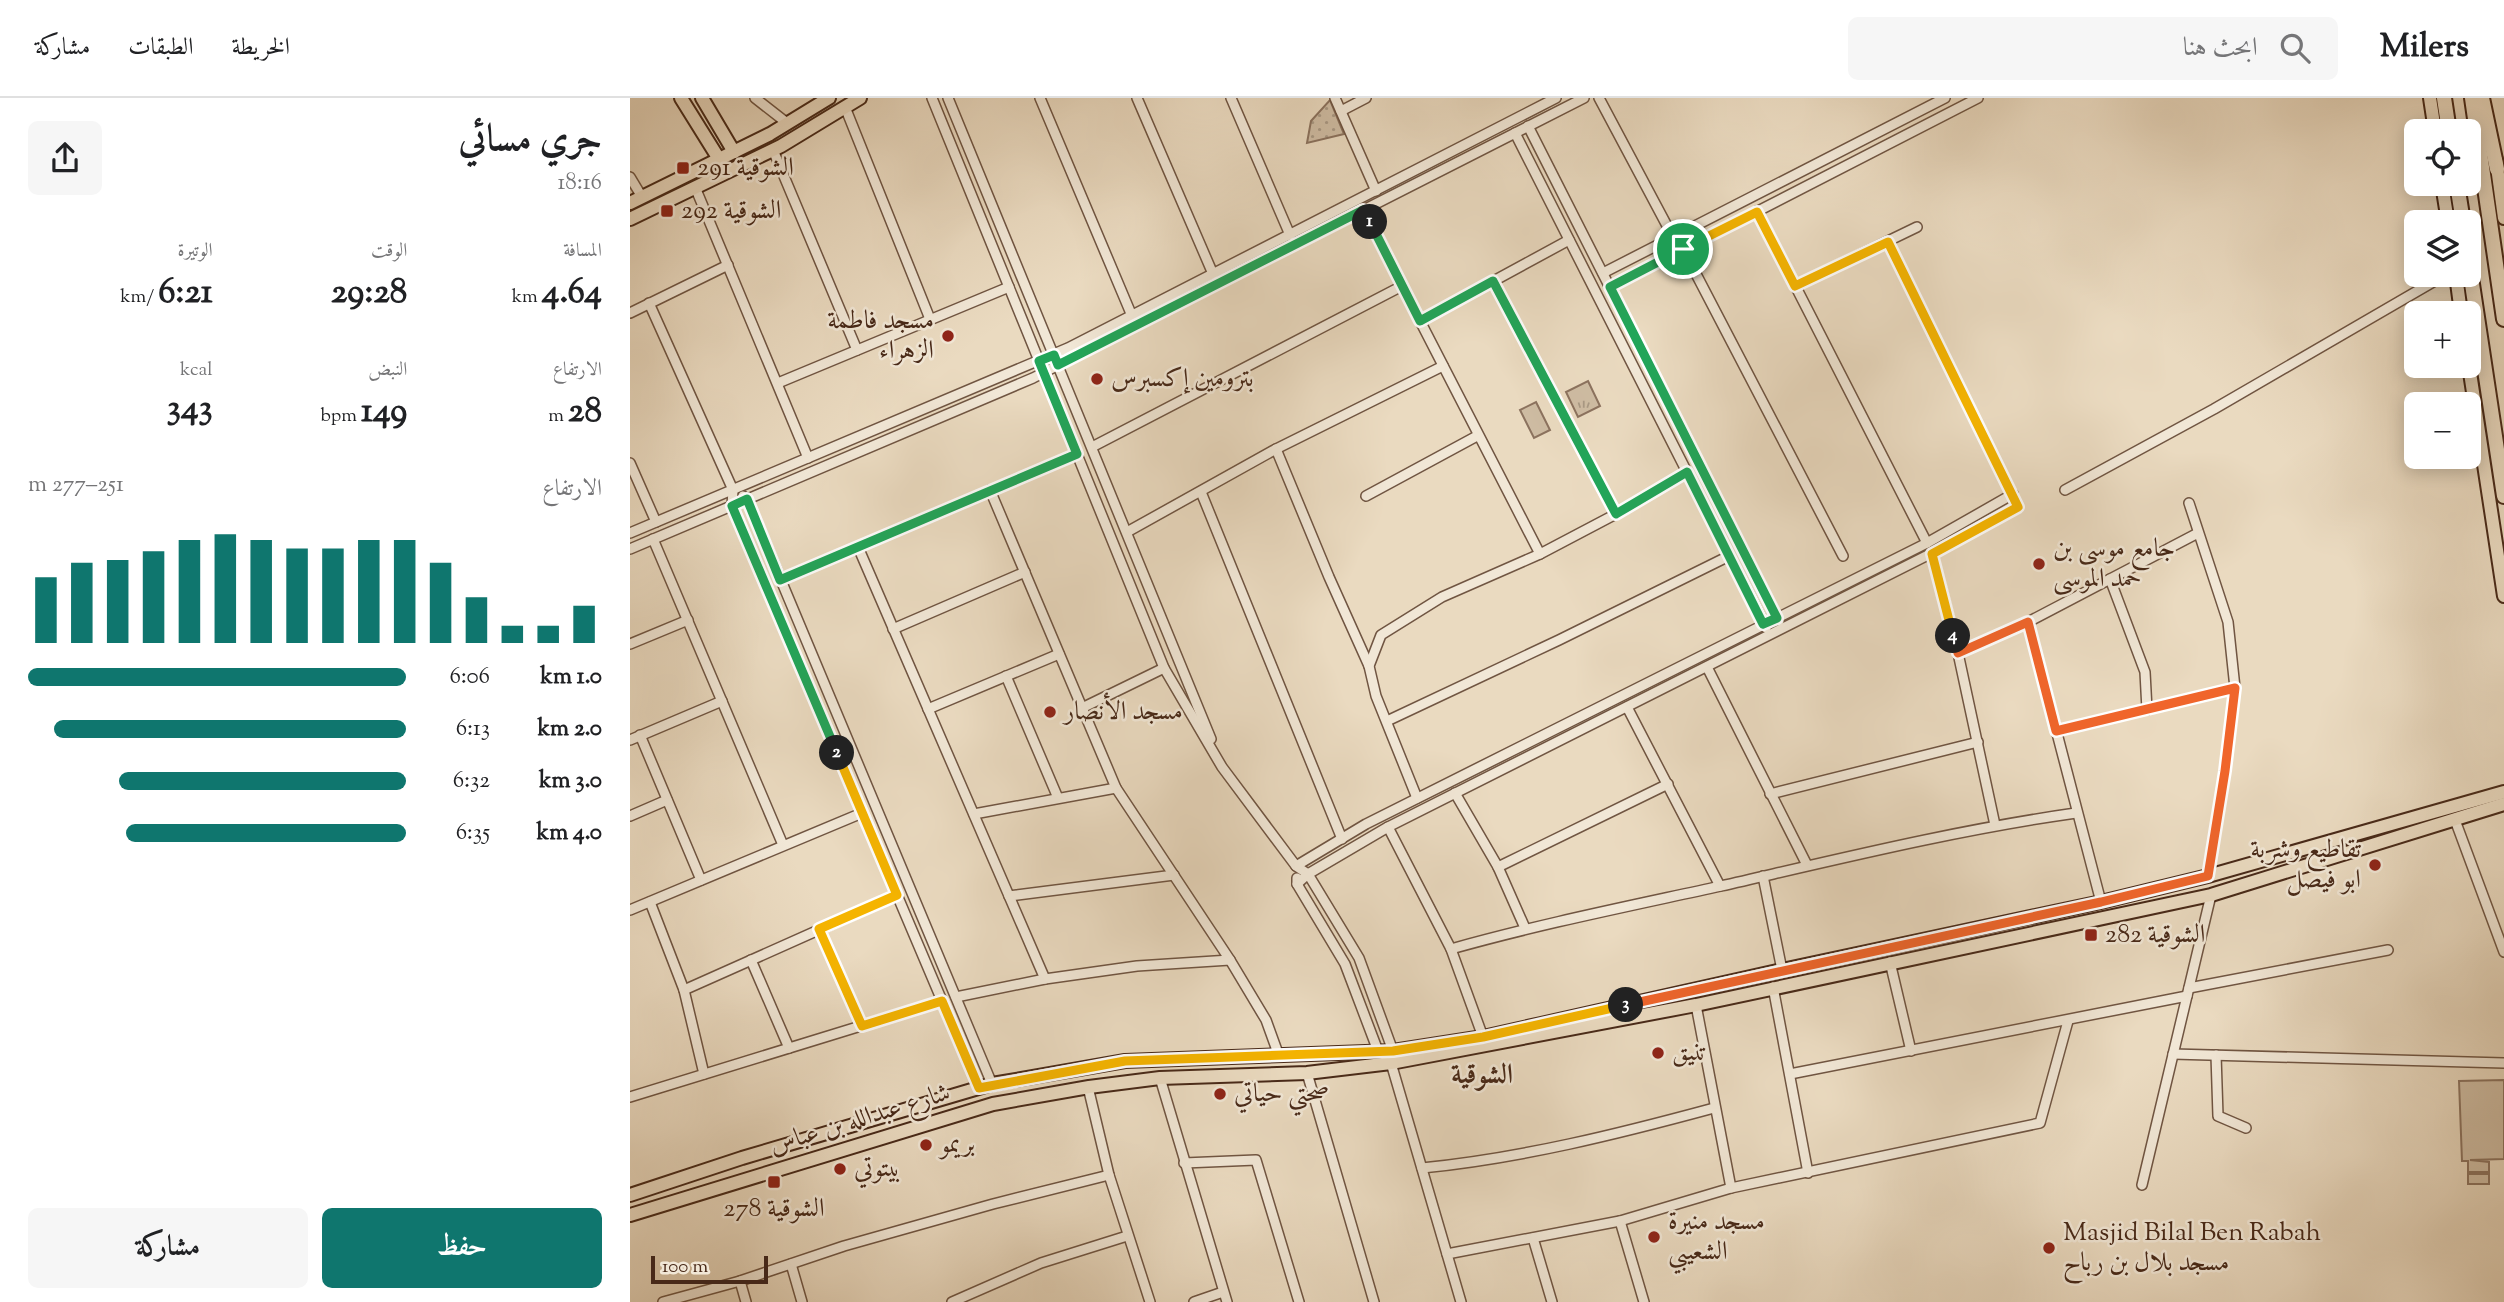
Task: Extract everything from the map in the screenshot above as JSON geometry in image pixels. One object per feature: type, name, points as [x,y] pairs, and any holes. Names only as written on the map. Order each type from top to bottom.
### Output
[{"type":"highway","points":[[2444,98],[2447,119]]},
{"type":"highway","points":[[2472,98],[2504,319]]},
{"type":"highway","points":[[2482,98],[2497,169]]},
{"type":"highway","points":[[2472,287],[2504,496]]},
{"type":"main road","points":[[681,98],[719,159]]},
{"type":"main road","points":[[702,98],[734,152]]},
{"type":"main road","points":[[630,203],[734,152],[829,98]]},
{"type":"main road","points":[[630,219],[773,150],[860,98]]},
{"type":"main road","points":[[2430,98],[2433,119]]},
{"type":"main road","points":[[2490,98],[2504,218]]},
{"type":"main road","points":[[2471,378],[2504,596]]},
{"type":"main road","name":"شارع عبدالله بن عباس","points":[[630,1195],[742,1158],[992,1084],[1125,1061],[1378,1051],[1392,1057],[2101,902],[2208,876],[2504,792]]},
{"type":"main road","name":"شارع عبدالله بن عباس","points":[[630,1215],[993,1104],[1088,1087],[1160,1078],[1307,1073],[1696,1005],[2210,895],[2504,804]]},
{"type":"street","points":[[755,98],[787,123]]},
{"type":"street","points":[[932,98],[1164,668],[1222,767],[1296,866],[1308,874],[1359,958],[1392,1057],[1461,1302]]},
{"type":"street","points":[[948,98],[1222,767]]},
{"type":"street","points":[[1040,98],[1132,316]]},
{"type":"street","points":[[1137,98],[1213,274]]},
{"type":"street","points":[[1231,98],[1290,235]]},
{"type":"street","points":[[1335,98],[1376,191]]},
{"type":"street","points":[[1341,111],[1366,98]]},
{"type":"street","points":[[630,533],[1054,355],[1556,98]]},
{"type":"street","points":[[630,549],[1044,373],[1584,98]]},
{"type":"street","points":[[1599,98],[1673,237]]},
{"type":"street","points":[[1603,273],[1945,98]]},
{"type":"street","points":[[1610,287],[1978,98]]},
{"type":"street","points":[[845,107],[930,319]]},
{"type":"street","points":[[1528,126],[1783,629]]},
{"type":"street","points":[[706,139],[715,139],[720,128]]},
{"type":"street","points":[[1515,133],[1770,635]]},
{"type":"street","points":[[773,150],[857,350]]},
{"type":"street","points":[[630,177],[642,197]]},
{"type":"street","points":[[695,187],[808,458]]},
{"type":"street","points":[[1363,210],[1540,554]]},
{"type":"street","points":[[1757,212],[1927,542]]},
{"type":"street","points":[[1795,286],[1917,227]]},
{"type":"street","points":[[1420,321],[1569,240]]},
{"type":"street","points":[[1297,884],[1308,874],[1388,827],[1932,554],[2018,507],[1888,242]]},
{"type":"street","points":[[1683,249],[1843,556]]},
{"type":"street","points":[[630,313],[728,265]]},
{"type":"street","points":[[1493,281],[1616,514]]},
{"type":"street","points":[[1092,447],[1402,285]]},
{"type":"street","points":[[778,383],[1009,287]]},
{"type":"street","points":[[2065,490],[2214,409],[2424,287]]},
{"type":"street","points":[[649,303],[733,490],[732,506],[979,1088]]},
{"type":"street","points":[[1127,532],[1276,449],[1443,366]]},
{"type":"street","points":[[1366,496],[1477,436]]},
{"type":"street","points":[[1276,449],[1369,666],[1376,696],[1417,799]]},
{"type":"street","points":[[780,580],[1077,454]]},
{"type":"street","points":[[630,463],[656,522]]},
{"type":"street","points":[[1369,666],[1381,635],[1442,597],[1540,554],[1687,472]]},
{"type":"street","points":[[733,490],[747,499],[992,1084]]},
{"type":"street","points":[[990,490],[1116,788],[1230,960],[1266,1020],[1279,1056]]},
{"type":"street","points":[[1201,492],[1342,839]]},
{"type":"street","points":[[1296,866],[1417,799],[1927,542],[2013,494]]},
{"type":"street","points":[[2189,503],[2228,622],[2235,688],[2208,876]]},
{"type":"street","points":[[1958,653],[2028,622],[2198,533]]},
{"type":"street","points":[[653,539],[783,845]]},
{"type":"street","points":[[858,547],[1045,979]]},
{"type":"street","points":[[1932,554],[1958,653],[1995,825]]},
{"type":"street","points":[[1387,721],[1729,556]]},
{"type":"street","points":[[893,629],[1025,572]]},
{"type":"street","points":[[2110,579],[2145,673],[2147,710]]},
{"type":"street","points":[[630,644],[688,620]]},
{"type":"street","points":[[2028,622],[2101,902]]},
{"type":"street","points":[[928,709],[1059,654]]},
{"type":"street","points":[[1707,667],[1807,865]]},
{"type":"street","points":[[1082,708],[1164,668]]},
{"type":"street","points":[[1006,676],[1058,799]]},
{"type":"street","points":[[2056,731],[2235,688]]},
{"type":"street","points":[[630,740],[722,701]]},
{"type":"street","points":[[1627,707],[1720,886]]},
{"type":"street","points":[[640,736],[701,880]]},
{"type":"street","points":[[1770,794],[1978,742]]},
{"type":"street","points":[[1498,867],[1668,784]]},
{"type":"street","points":[[974,814],[1116,788]]},
{"type":"street","points":[[1455,793],[1498,867],[1525,928]]},
{"type":"street","points":[[630,816],[667,800]]},
{"type":"street","points":[[630,910],[862,813]]},
{"type":"street","points":[[1451,949],[1525,928],[1807,865],[1995,825],[2076,813]]},
{"type":"street","points":[[2455,820],[2504,952]]},
{"type":"street","points":[[1388,827],[1451,949],[1483,1037]]},
{"type":"street","points":[[1296,866],[1297,884],[1345,964],[1378,1051]]},
{"type":"street","points":[[1009,897],[1174,875]]},
{"type":"street","points":[[1763,876],[1782,970]]},
{"type":"street","points":[[684,990],[897,895]]},
{"type":"street","points":[[2142,1185],[2210,895]]},
{"type":"street","points":[[650,902],[684,990],[704,1074]]},
{"type":"street","points":[[819,929],[862,1026]]},
{"type":"street","points":[[1790,1074],[2068,1021],[2188,992],[2388,950]]},
{"type":"street","points":[[751,960],[789,1048]]},
{"type":"street","points":[[956,996],[1045,979],[1137,966],[1230,960]]},
{"type":"street","points":[[1890,962],[1911,1051]]},
{"type":"street","points":[[1773,987],[1808,1173]]},
{"type":"street","points":[[630,1097],[942,1001]]},
{"type":"street","points":[[1696,1005],[1731,1188]]},
{"type":"street","points":[[1447,1254],[1620,1220],[1731,1188],[2040,1123],[2068,1021]]},
{"type":"street","points":[[2173,1054],[2504,1063]]},
{"type":"street","points":[[2216,1055],[2218,1116],[2246,1128]]},
{"type":"street","points":[[1307,1073],[1374,1302]]},
{"type":"street","points":[[1160,1078],[1227,1302]]},
{"type":"street","points":[[1088,1087],[1109,1175],[1150,1302]]},
{"type":"street","points":[[1422,1168],[1482,1162],[1583,1143],[1714,1108]]},
{"type":"street","points":[[1184,1163],[1256,1160],[1299,1302]]},
{"type":"street","points":[[664,1302],[993,1203],[1109,1175]]},
{"type":"street","points":[[1620,1220],[1644,1302]]},
{"type":"street","points":[[952,1302],[1041,1263],[1127,1236]]},
{"type":"street","points":[[1533,1238],[1552,1302]]},
{"type":"street","points":[[791,1264],[802,1302]]},
{"type":"street","points":[[740,1281],[746,1302]]},
{"type":"street","points":[[1194,1302],[1223,1292]]},
{"type":"green space","points":[[1330,100],[1344,134],[1307,143],[1311,121]]},
{"type":"green space","points":[[1588,381],[1600,406],[1578,417],[1566,392]]},
{"type":"green space","points":[[1536,402],[1550,430],[1534,438],[1520,410]]},
{"type":"green space","points":[[2504,1080],[2504,1159],[2470,1160],[2489,1162],[2489,1172],[2468,1172],[2468,1161],[2462,1161],[2459,1081]]},
{"type":"green space","points":[[2468,1174],[2489,1174],[2489,1184],[2468,1184]]},
{"type":"place","name":"الشوقية 291","points":[[683,168]]},
{"type":"place","name":"الشوقية 292","points":[[667,211]]},
{"type":"place","name":"مسجد فاطمة الزهراء","points":[[948,336]]},
{"type":"place","name":"بترومين إكسبرس","points":[[1097,379]]},
{"type":"place","name":"جامع موسى بن حمد الموسى","points":[[2039,564]]},
{"type":"place","name":"مسجد الأنصار","points":[[1050,712]]},
{"type":"place","name":"تقاطيع وشربة ابو فيصل","points":[[2375,865]]},
{"type":"place","name":"الشوقية 282","points":[[2091,935]]},
{"type":"place","name":"تنيق","points":[[1658,1053]]},
{"type":"place","name":"صحتي حياتي","points":[[1220,1094]]},
{"type":"place","name":"بريمو","points":[[926,1145]]},
{"type":"place","name":"بيتوتي","points":[[840,1169]]},
{"type":"place","name":"الشوقية 278","points":[[774,1182]]},
{"type":"place","name":"مسجد منيرة الشعيبي","points":[[1654,1237]]},
{"type":"place","name":"Masjid Bilal Ben Rabah مسجد بلال بن رباح","points":[[2049,1248]]},
{"type":"district","name":"الشوقية","points":[[1482,1076]]},
{"type":"route","points":[[1363,210],[1420,321],[1493,281],[1616,514],[1687,472],[1763,624],[1777,618],[1610,287],[1683,249],[1757,212],[1795,286],[1888,242],[2018,507],[1932,554],[1958,653],[2028,622],[2056,731],[2235,688],[2208,876],[2101,902],[1483,1037],[1393,1051],[1125,1061],[979,1088],[942,1001],[862,1026],[819,929],[897,895],[732,506],[747,499],[780,580],[1077,454],[1039,361],[1054,355],[1058,365],[1363,210]]}]
